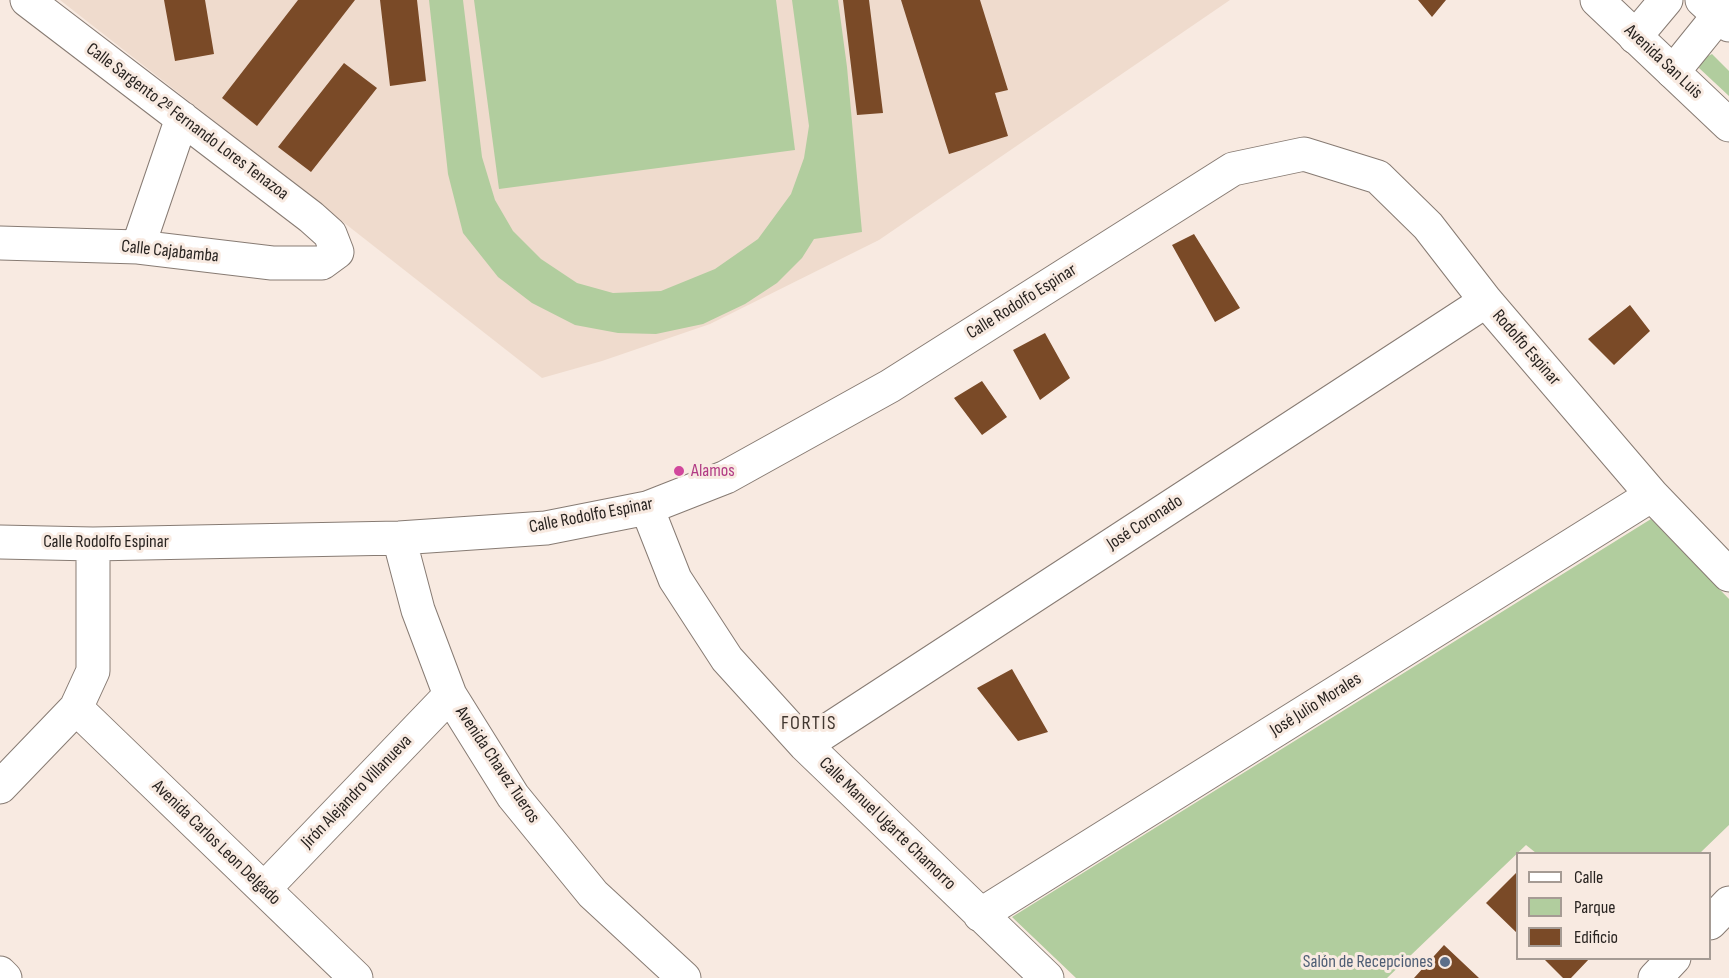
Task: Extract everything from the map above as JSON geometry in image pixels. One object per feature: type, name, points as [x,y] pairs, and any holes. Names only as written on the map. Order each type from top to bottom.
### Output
[{"type":"street","name":"Calle Sargento 2º Fernando Lores Tenazoa","points":[[27,0],[311,217],[330,234],[337,252]]},
{"type":"street","name":"Avenida San Luis","points":[[1597,0],[1729,125]]},
{"type":"street","points":[[1635,37],[1666,0]]},
{"type":"street","points":[[1673,72],[1720,11]]},
{"type":"street","points":[[138,247],[182,118]]},
{"type":"street","name":"Rodolfo Espinar","points":[[1304,154],[1378,177],[1428,226],[1486,301],[1653,495],[1729,575]]},
{"type":"street","name":"Calle Rodolfo Espinar","points":[[0,542],[93,544],[399,538],[546,528],[647,507],[726,477],[890,386],[1233,169],[1304,154]]},
{"type":"street","name":"Calle Cajabamba","points":[[0,243],[138,247],[272,263],[322,263],[337,252]]},
{"type":"street","name":"José Coronado","points":[[805,745],[1486,301]]},
{"type":"street","name":"José Julio Morales","points":[[981,915],[1653,495]]},
{"type":"street","name":"Calle Manuel Ugarte Chamorro","points":[[647,507],[675,579],[727,659],[805,745],[1047,978]]},
{"type":"street","name":"Avenida Chavez Tueros","points":[[399,538],[418,610],[450,695],[513,796],[593,894],[684,978]]},
{"type":"street","points":[[0,787],[76,708],[93,671],[93,544]]},
{"type":"street","name":"Jirón Alejandro Villanueva","points":[[264,889],[450,695]]},
{"type":"street","name":"Avenida Carlos Leon Delgado","points":[[76,708],[356,978]]},
{"type":"street","points":[[1711,922],[1729,903]]},
{"type":"street","points":[[1655,978],[1672,960]]},
{"type":"street","points":[[0,973],[5,978]]},
{"type":"shaded area","points":[[60,0],[1230,0],[879,240],[710,324],[602,361],[542,378]]},
{"type":"green space","points":[[429,0],[463,0],[482,157],[495,200],[513,231],[541,259],[577,283],[613,293],[661,291],[715,269],[758,239],[791,194],[804,158],[809,126],[792,0],[838,0],[847,67],[862,232],[814,239],[802,258],[777,283],[745,304],[703,324],[656,334],[618,333],[575,325],[532,303],[498,277],[463,233],[448,174]]},
{"type":"green space","points":[[474,0],[776,0],[795,150],[499,189]]},
{"type":"green space","points":[[1712,54],[1729,71],[1729,96],[1699,68],[1702,59]]},
{"type":"green space","points":[[1651,519],[1729,599],[1729,825],[1701,852],[1535,852],[1526,845],[1516,852],[1516,855],[1387,978],[1076,978],[1012,917]]},
{"type":"building","points":[[164,0],[205,0],[214,54],[175,61]]},
{"type":"building","points":[[298,0],[355,0],[257,126],[222,98]]},
{"type":"building","points":[[380,0],[417,0],[426,81],[390,86]]},
{"type":"building","points":[[843,0],[869,0],[883,113],[857,115]]},
{"type":"building","points":[[901,0],[980,0],[1008,90],[995,93],[1008,136],[949,154]]},
{"type":"building","points":[[1418,0],[1446,0],[1432,17]]},
{"type":"building","points":[[344,63],[377,88],[311,172],[278,147]]},
{"type":"building","points":[[1194,234],[1240,308],[1215,322],[1172,245]]},
{"type":"building","points":[[1630,305],[1650,331],[1614,365],[1588,339]]},
{"type":"building","points":[[1045,333],[1070,378],[1040,400],[1013,350]]},
{"type":"building","points":[[982,381],[1007,417],[982,435],[954,398]]},
{"type":"building","points":[[1012,669],[1048,732],[1018,741],[977,688]]},
{"type":"building","points":[[1516,873],[1516,932],[1486,903]]},
{"type":"building","name":"Salón de Recepciones","points":[[1444,945],[1479,978],[1414,978]]},
{"type":"building","points":[[1545,960],[1588,960],[1571,978],[1563,978]]},
{"type":"place","name":"Alamos","points":[[679,471]]},
{"type":"place","name":"Salón de Recepciones","points":[[1445,962]]},
{"type":"district","name":"FORTIS","points":[[809,724]]}]
